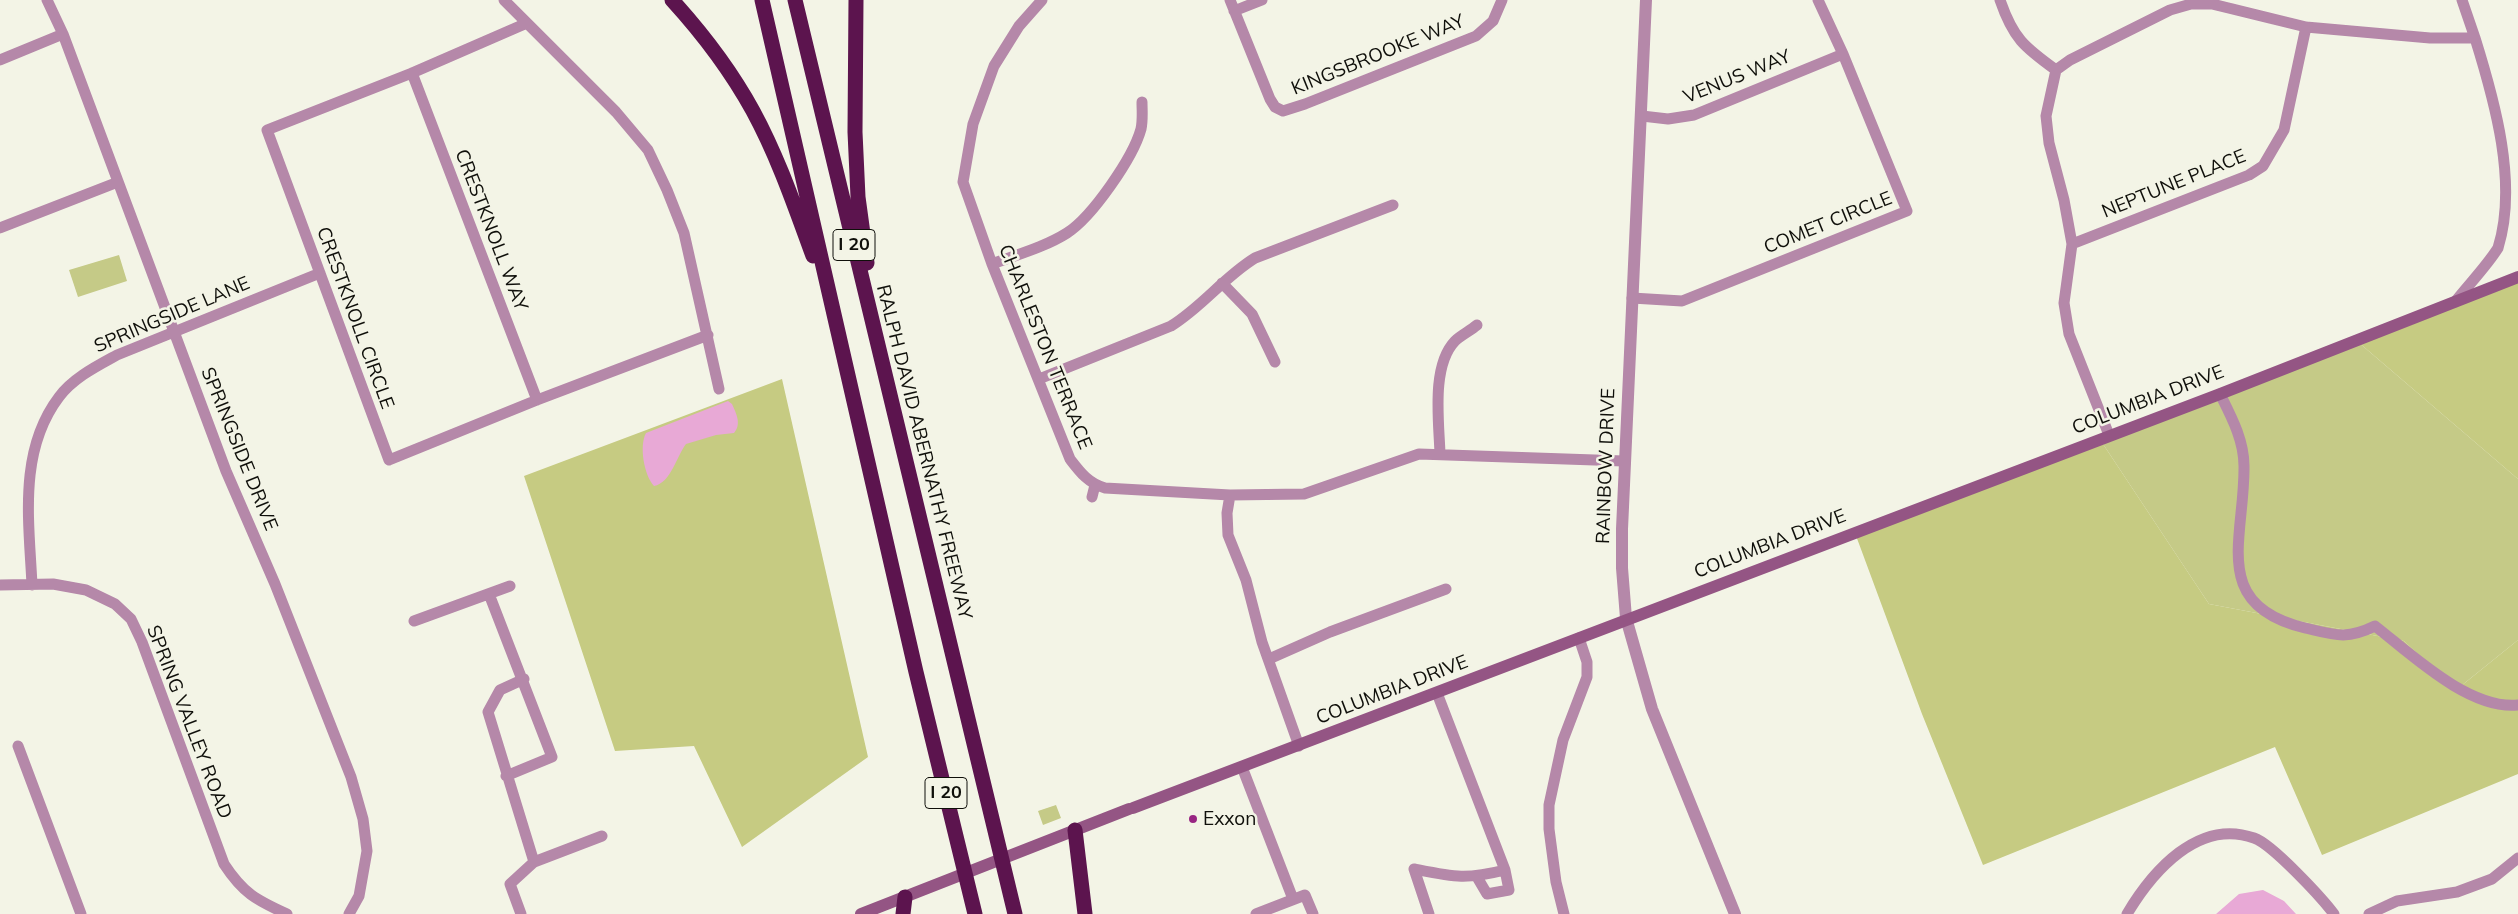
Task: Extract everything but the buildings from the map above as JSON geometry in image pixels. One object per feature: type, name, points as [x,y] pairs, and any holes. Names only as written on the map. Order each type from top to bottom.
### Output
[{"type":"highway","points":[[672,0],[732,75],[754,112],[778,164],[833,312]]},
{"type":"highway","name":"I 20","points":[[762,0],[914,663],[975,914]]},
{"type":"highway","name":"RALPH DAVID ABERNATHY FREEWAY","points":[[795,0],[1015,914]]},
{"type":"highway","points":[[856,0],[855,132],[860,216],[866,263],[912,489]]},
{"type":"highway","points":[[856,38],[861,0]]},
{"type":"highway","points":[[1075,830],[1085,914]]},
{"type":"highway","points":[[903,914],[905,897]]},
{"type":"main road","name":"COLUMBIA DRIVE","points":[[905,897],[1132,808],[1437,693],[1626,618],[2220,394],[2518,277]]},
{"type":"main road","points":[[861,914],[905,897]]},
{"type":"street","name":"SPRINGSIDE DRIVE","points":[[47,0],[63,34],[226,471],[275,584],[351,777],[363,819],[367,851],[359,896],[349,914]]},
{"type":"street","points":[[504,0],[616,112],[648,150],[667,190],[684,233],[720,389]]},
{"type":"street","name":"CHARLESTON TERRACE","points":[[1042,0],[1019,26],[994,66],[973,124],[965,158],[963,182],[966,195],[992,264],[1070,459],[1083,475],[1095,485]]},
{"type":"street","points":[[1232,5],[1262,0]]},
{"type":"street","name":"KINGSBROOKE WAY","points":[[1232,5],[1270,99],[1274,107],[1283,111],[1476,36],[1493,21],[1502,0]]},
{"type":"street","name":"RAINBOW DRIVE","points":[[1646,0],[1642,116],[1624,462],[1622,568],[1626,618],[1658,724],[1735,914]]},
{"type":"street","name":"COMET CIRCLE","points":[[1632,298],[1682,301],[1907,211],[1843,54],[1818,0]]},
{"type":"street","points":[[2000,0],[2014,35],[2034,54],[2056,70]]},
{"type":"street","points":[[2455,302],[2498,247],[2511,214],[2515,195],[2512,153],[2508,138],[2462,0]]},
{"type":"street","points":[[2109,435],[2069,334],[2064,303],[2072,244],[2064,200],[2049,143],[2046,116],[2056,70],[2070,60],[2170,10],[2191,4],[2212,4],[2306,27],[2430,38],[2475,38]]},
{"type":"street","name":"CRESTKNOLL CIRCLE","points":[[527,23],[412,73],[267,130],[388,460],[537,400],[708,335]]},
{"type":"street","name":"NEPTUNE PLACE","points":[[2072,244],[2249,175],[2262,166],[2284,130],[2306,27]]},
{"type":"street","points":[[0,60],[63,34]]},
{"type":"street","name":"VENUS WAY","points":[[1642,116],[1668,119],[1694,115],[1843,54]]},
{"type":"street","name":"CRESTKNOLL WAY","points":[[412,73],[537,400]]},
{"type":"street","points":[[992,264],[1052,241],[1067,233],[1079,223],[1121,172],[1133,149],[1141,127],[1142,102]]},
{"type":"street","points":[[0,228],[118,182]]},
{"type":"street","points":[[1039,380],[1171,326],[1184,318],[1237,269],[1255,258],[1393,205]]},
{"type":"street","name":"SPRINGSIDE LANE","points":[[32,585],[30,469],[39,433],[59,396],[87,371],[117,354],[320,273]]},
{"type":"street","points":[[1222,283],[1252,314],[1275,362]]},
{"type":"street","points":[[1440,454],[1440,370],[1455,342],[1477,325]]},
{"type":"street","points":[[2220,394],[2240,442],[2244,464],[2238,558],[2245,591],[2250,599],[2272,616],[2292,625],[2335,635],[2358,634],[2375,626],[2443,678],[2494,704],[2518,705]]},
{"type":"street","points":[[1092,497],[1095,485],[1105,488],[1230,495],[1304,494],[1419,454],[1624,462]]},
{"type":"street","points":[[1230,495],[1227,513],[1228,534],[1246,580],[1262,642],[1300,746]]},
{"type":"street","name":"SPRING VALLEY ROAD","points":[[0,586],[53,584],[86,590],[115,604],[131,620],[142,642],[224,864],[238,886],[260,902],[287,914]]},
{"type":"street","points":[[414,621],[510,586]]},
{"type":"street","points":[[1269,659],[1330,632],[1446,588]]},
{"type":"street","points":[[489,594],[524,679],[552,757],[506,776]]},
{"type":"street","points":[[1564,914],[1555,873],[1549,829],[1549,805],[1563,740],[1587,677],[1587,662],[1579,638]]},
{"type":"street","points":[[524,679],[500,690],[488,712],[506,776],[534,862]]},
{"type":"street","points":[[1437,693],[1505,870],[1509,890],[1487,894],[1477,877]]},
{"type":"street","points":[[18,746],[80,914]]},
{"type":"street","points":[[1242,767],[1293,899]]},
{"type":"street","points":[[2127,914],[2138,895],[2177,852],[2199,840],[2218,834],[2237,833],[2256,838],[2284,861],[2334,914]]},
{"type":"street","points":[[521,914],[510,884],[534,862],[602,836]]},
{"type":"street","points":[[2369,914],[2397,901],[2457,892],[2492,879],[2518,858]]},
{"type":"street","points":[[1429,914],[1414,869],[1456,878],[1477,877],[1505,870]]},
{"type":"street","points":[[1256,914],[1305,895],[1312,914]]},
{"type":"green space","points":[[119,255],[127,281],[78,297],[69,270]]},
{"type":"green space","points":[[2518,279],[2518,479],[2357,341]]},
{"type":"green space","points":[[2357,341],[2518,479],[2518,640],[2456,690],[2404,641],[2209,604],[2103,444]]},
{"type":"green space","points":[[782,379],[868,757],[742,847],[694,746],[615,751],[524,476]]},
{"type":"green space","points":[[2103,444],[2209,604],[2404,641],[2456,690],[2518,640],[2518,774],[2322,855],[2275,747],[1983,865],[1922,714],[1855,533]]},
{"type":"green space","points":[[1056,805],[1061,818],[1043,825],[1038,811]]},
{"type":"shaded area","points":[[728,401],[732,404],[738,418],[738,426],[734,433],[716,435],[686,444],[669,475],[660,484],[654,486],[645,468],[643,445],[646,433]]},
{"type":"shaded area","points":[[2263,890],[2284,901],[2296,914],[2216,914],[2239,894]]},
{"type":"place","name":"Exxon","points":[[1193,819]]}]
